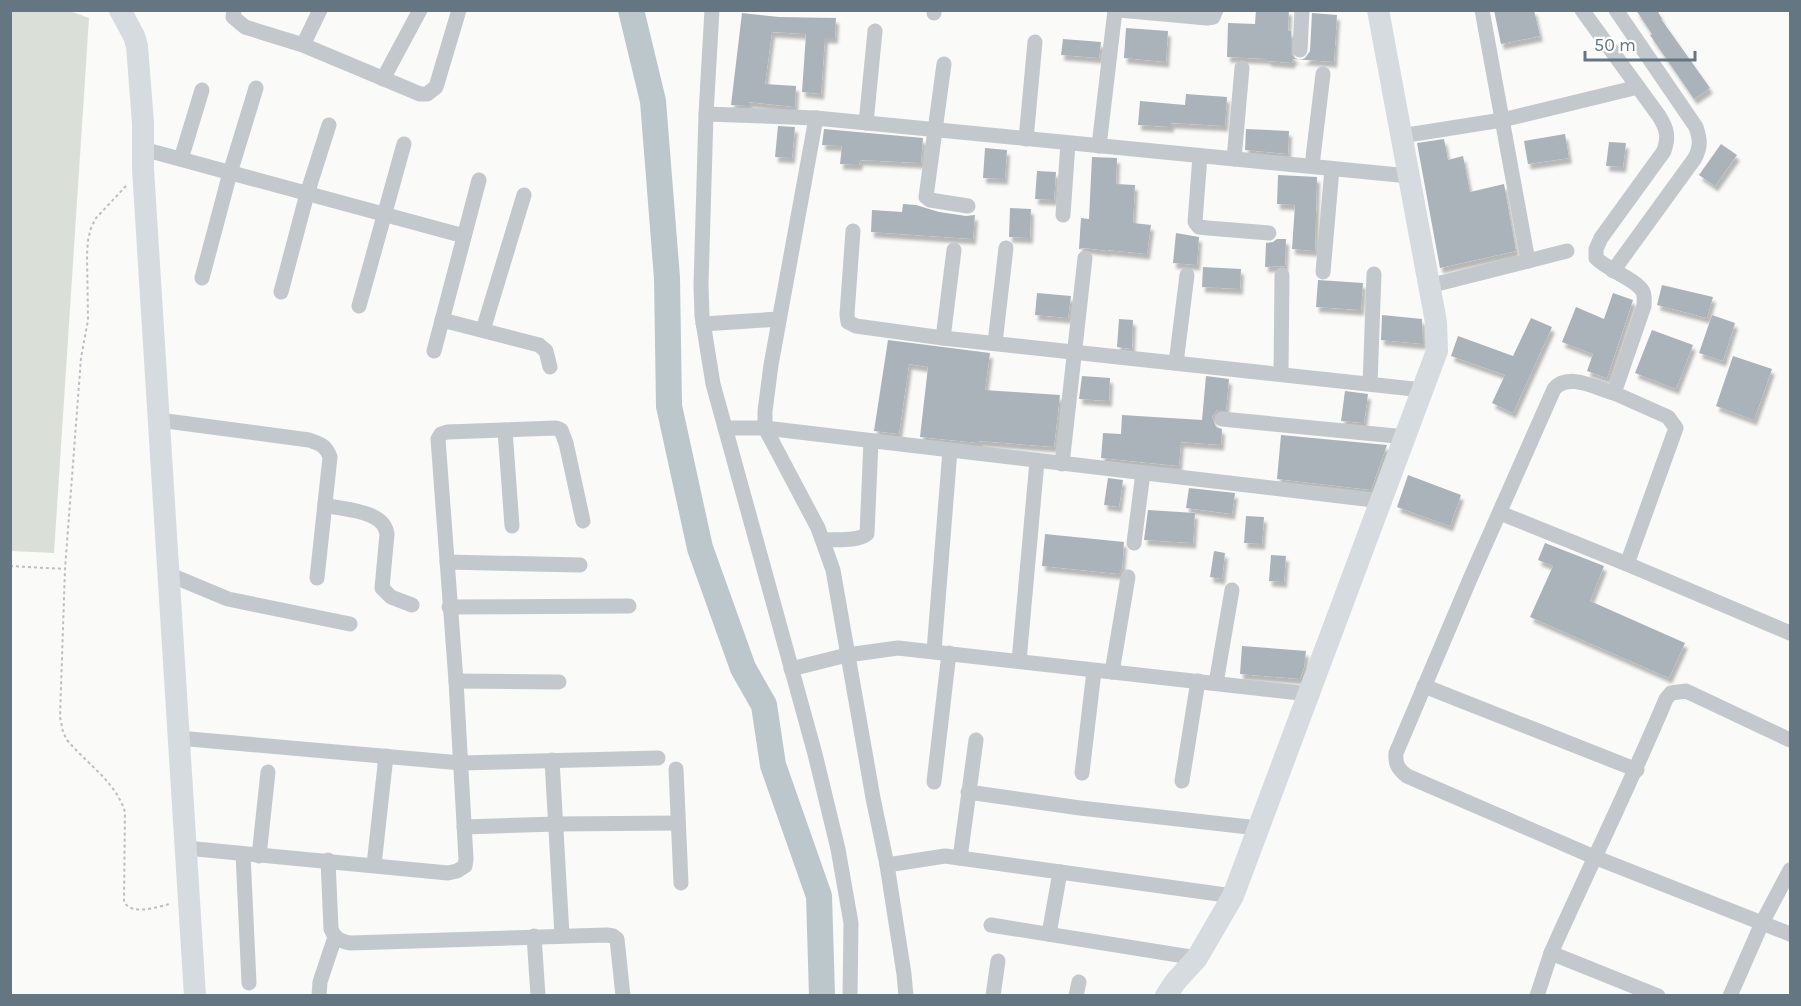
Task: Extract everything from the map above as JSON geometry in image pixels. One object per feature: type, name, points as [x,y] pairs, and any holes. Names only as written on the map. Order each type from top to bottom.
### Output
[{"type":"street","points":[[120,10],[134,36],[136,46],[195,996]]},
{"type":"street","points":[[234,10],[233,17],[245,27],[303,45],[420,94],[432,92],[436,87],[459,10]]},
{"type":"street","points":[[303,45],[320,10]]},
{"type":"street","points":[[383,79],[420,10]]},
{"type":"street","points":[[712,10],[700,285],[707,358],[815,754],[844,878],[850,923],[850,996]]},
{"type":"street","points":[[1099,146],[1117,10],[1207,18],[1213,17],[1216,10]]},
{"type":"street","points":[[1300,50],[1302,10]]},
{"type":"street","points":[[1166,996],[1175,982],[1197,958],[1233,897],[1437,351],[1438,336],[1430,286],[1378,10]]},
{"type":"street","points":[[1482,10],[1528,261]]},
{"type":"street","points":[[1582,10],[1666,128],[1668,139],[1664,151],[1601,238],[1596,249],[1596,258],[1603,265],[1639,286],[1644,299],[1644,306],[1614,393]]},
{"type":"street","points":[[1613,271],[1689,167],[1700,148],[1700,137],[1696,127],[1616,10]]},
{"type":"street","points":[[866,123],[875,31]]},
{"type":"street","points":[[1026,139],[1035,42]]},
{"type":"street","points":[[944,64],[926,197],[930,201],[968,206]]},
{"type":"street","points":[[1234,159],[1242,68]]},
{"type":"street","points":[[1312,166],[1323,74]]},
{"type":"street","points":[[1401,136],[1502,120],[1638,87]]},
{"type":"street","points":[[202,278],[256,88]]},
{"type":"street","points":[[181,159],[202,90]]},
{"type":"street","points":[[706,114],[816,118],[1409,176]]},
{"type":"street","points":[[816,118],[779,319],[766,399],[765,428],[823,540],[833,570],[887,865],[906,996]]},
{"type":"street","points":[[281,292],[307,194],[329,125]]},
{"type":"street","points":[[1063,215],[1068,143]]},
{"type":"street","points":[[359,306],[404,144]]},
{"type":"street","points":[[1200,156],[1195,222],[1199,227],[1269,232]]},
{"type":"street","points":[[143,159],[181,159],[464,236]]},
{"type":"street","points":[[1323,272],[1332,169]]},
{"type":"street","points":[[434,351],[479,180]]},
{"type":"street","points":[[483,330],[524,195]]},
{"type":"street","points":[[853,231],[848,322],[856,326],[943,338],[1423,390]]},
{"type":"street","points":[[994,343],[1006,249]]},
{"type":"street","points":[[943,338],[954,250]]},
{"type":"street","points":[[1430,286],[1566,251]]},
{"type":"street","points":[[1062,464],[1086,258]]},
{"type":"street","points":[[1281,374],[1282,274]]},
{"type":"street","points":[[1370,384],[1374,274]]},
{"type":"street","points":[[1176,363],[1186,275]]},
{"type":"street","points":[[703,324],[779,319]]},
{"type":"street","points":[[442,320],[539,345],[546,351],[550,367]]},
{"type":"street","points":[[1628,564],[1676,428],[1668,417],[1614,393],[1575,381],[1565,381],[1554,389],[1424,686],[1396,753],[1395,761],[1398,769],[1407,776],[1594,857],[1791,934]]},
{"type":"street","points":[[1222,418],[1406,437]]},
{"type":"street","points":[[159,420],[309,440],[327,449],[330,457],[317,578]]},
{"type":"street","points":[[186,848],[448,873],[465,866],[456,681],[438,439],[447,432],[556,428],[561,430],[566,443],[583,521]]},
{"type":"street","points":[[725,428],[765,428],[1382,501]]},
{"type":"street","points":[[505,430],[512,526]]},
{"type":"street","points":[[823,540],[864,537],[867,534],[871,441]]},
{"type":"street","points":[[934,782],[950,450]]},
{"type":"street","points":[[1019,661],[1037,460]]},
{"type":"street","points":[[1134,543],[1143,473]]},
{"type":"street","points":[[325,505],[370,515],[381,520],[386,527],[387,534],[382,588],[391,597],[412,605]]},
{"type":"street","points":[[1500,513],[1791,633]]},
{"type":"street","points":[[447,562],[580,565]]},
{"type":"street","points":[[168,574],[228,599],[350,624]]},
{"type":"street","points":[[1112,672],[1128,577]]},
{"type":"street","points":[[1216,683],[1232,590]]},
{"type":"street","points":[[449,607],[629,606]]},
{"type":"street","points":[[791,669],[847,654],[898,648],[1309,694]]},
{"type":"street","points":[[1082,773],[1094,671]]},
{"type":"street","points":[[456,681],[559,682]]},
{"type":"street","points":[[1182,781],[1198,681]]},
{"type":"street","points":[[1424,686],[1637,770]]},
{"type":"street","points":[[1536,996],[1551,953],[1594,857],[1637,770],[1666,699],[1671,693],[1686,691],[1791,740]]},
{"type":"street","points":[[178,738],[461,763],[658,758]]},
{"type":"street","points":[[960,858],[976,740]]},
{"type":"street","points":[[374,865],[386,756]]},
{"type":"street","points":[[552,760],[562,935]]},
{"type":"street","points":[[676,769],[681,883]]},
{"type":"street","points":[[259,856],[268,772]]},
{"type":"street","points":[[968,792],[1080,808],[1258,828]]},
{"type":"street","points":[[464,828],[556,824],[678,823]]},
{"type":"street","points":[[243,854],[249,983]]},
{"type":"street","points":[[887,865],[945,856],[1233,897]]},
{"type":"street","points":[[319,996],[320,982],[335,938],[331,929],[328,860]]},
{"type":"street","points":[[1730,996],[1761,923],[1791,870]]},
{"type":"street","points":[[1049,934],[1060,872]]},
{"type":"street","points":[[991,925],[1197,958]]},
{"type":"street","points":[[335,938],[350,943],[562,935],[613,936],[617,939],[623,996]]},
{"type":"street","points":[[534,936],[538,996]]},
{"type":"street","points":[[1551,953],[1658,996]]},
{"type":"street","points":[[993,996],[998,961]]},
{"type":"path","points":[[143,159],[103,209],[91,228],[88,240],[88,320],[81,358],[65,569],[61,725],[67,740],[109,783],[122,801],[125,812],[124,902],[127,907],[133,909],[189,900]]},
{"type":"path","points":[[10,566],[65,569]]},
{"type":"shaded area","points":[[10,11],[70,11],[89,18],[54,553],[11,551]]},
{"type":"building","points":[[1256,10],[1289,10],[1288,31],[1291,31],[1291,54],[1299,59],[1293,59],[1292,63],[1227,57],[1228,23],[1255,24]]},
{"type":"building","points":[[1494,10],[1534,10],[1540,36],[1501,44]]},
{"type":"building","points":[[1636,10],[1657,10],[1710,88],[1694,99],[1650,35],[1652,34]]},
{"type":"building","points":[[742,13],[779,17],[836,18],[835,38],[825,38],[821,94],[802,92],[806,34],[772,32],[765,84],[796,86],[795,107],[749,102],[749,106],[731,105]]},
{"type":"building","points":[[1312,13],[1337,15],[1334,62],[1301,60],[1310,51]]},
{"type":"building","points":[[1126,28],[1168,31],[1166,62],[1124,58]]},
{"type":"building","points":[[1063,39],[1101,42],[1099,58],[1061,55]]},
{"type":"building","points":[[1186,94],[1227,97],[1225,126],[1171,123],[1171,127],[1138,125],[1140,101],[1185,105]]},
{"type":"building","points":[[778,126],[795,127],[792,158],[775,157]]},
{"type":"building","points":[[824,129],[923,138],[921,163],[860,160],[859,165],[840,164],[842,146],[822,145]]},
{"type":"building","points":[[1246,129],[1289,131],[1288,154],[1245,150]]},
{"type":"building","points":[[1565,134],[1569,158],[1528,164],[1524,141]]},
{"type":"building","points":[[1444,139],[1448,160],[1463,156],[1470,192],[1504,184],[1516,251],[1440,268],[1417,143]]},
{"type":"building","points":[[1609,142],[1626,143],[1623,167],[1606,166]]},
{"type":"building","points":[[1721,144],[1737,155],[1715,186],[1699,175]]},
{"type":"building","points":[[985,148],[1007,150],[1005,179],[983,178]]},
{"type":"building","points":[[1092,157],[1117,158],[1116,184],[1135,185],[1133,223],[1151,225],[1147,254],[1079,249],[1081,218],[1089,219]]},
{"type":"building","points":[[1037,171],[1056,172],[1054,200],[1035,199]]},
{"type":"building","points":[[1278,175],[1317,177],[1315,251],[1292,249],[1295,205],[1277,204]]},
{"type":"building","points":[[903,204],[916,205],[939,212],[975,215],[973,239],[871,232],[872,210],[902,212]]},
{"type":"building","points":[[1010,208],[1031,209],[1030,238],[1009,237]]},
{"type":"building","points":[[1176,233],[1199,237],[1197,265],[1173,263]]},
{"type":"building","points":[[1286,239],[1285,266],[1265,267],[1266,243]]},
{"type":"building","points":[[1203,267],[1241,269],[1240,289],[1202,287]]},
{"type":"building","points":[[1318,280],[1363,283],[1361,310],[1316,307]]},
{"type":"building","points":[[1662,285],[1713,297],[1707,318],[1657,305]]},
{"type":"building","points":[[1037,293],[1071,296],[1068,318],[1035,315]]},
{"type":"building","points":[[1613,293],[1633,300],[1607,378],[1587,371],[1593,354],[1562,342],[1576,307],[1604,319]]},
{"type":"building","points":[[1382,315],[1422,319],[1423,344],[1381,340]]},
{"type":"building","points":[[1712,315],[1735,323],[1723,361],[1699,353]]},
{"type":"building","points":[[1531,318],[1552,327],[1513,413],[1492,403],[1505,375],[1451,356],[1458,336],[1513,356]]},
{"type":"building","points":[[1119,319],[1133,320],[1132,349],[1117,347]]},
{"type":"building","points":[[1652,330],[1693,345],[1676,389],[1635,373]]},
{"type":"building","points":[[888,340],[990,353],[985,390],[1060,395],[1054,447],[920,437],[928,367],[909,364],[899,434],[874,431]]},
{"type":"building","points":[[1733,356],[1772,369],[1754,420],[1716,406]]},
{"type":"building","points":[[1082,376],[1110,378],[1109,401],[1079,399]]},
{"type":"building","points":[[1206,376],[1229,379],[1226,410],[1217,410],[1212,417],[1216,427],[1222,429],[1221,445],[1181,442],[1179,466],[1101,458],[1103,433],[1121,434],[1122,415],[1202,420]]},
{"type":"building","points":[[1345,391],[1368,394],[1364,423],[1341,421]]},
{"type":"building","points":[[1281,435],[1387,445],[1371,490],[1277,479]]},
{"type":"building","points":[[1408,475],[1461,495],[1450,526],[1397,507]]},
{"type":"building","points":[[1108,478],[1123,480],[1119,507],[1104,505]]},
{"type":"building","points":[[1189,488],[1235,493],[1232,514],[1186,508]]},
{"type":"building","points":[[1148,510],[1195,513],[1193,543],[1144,540]]},
{"type":"building","points":[[1246,516],[1264,517],[1262,544],[1244,543]]},
{"type":"building","points":[[1045,534],[1124,542],[1122,569],[1119,574],[1042,566]]},
{"type":"building","points":[[1545,543],[1604,566],[1590,601],[1685,643],[1669,678],[1530,617],[1553,566],[1538,560]]},
{"type":"building","points":[[1214,551],[1225,553],[1222,579],[1210,577]]},
{"type":"building","points":[[1271,555],[1286,556],[1284,582],[1269,581]]},
{"type":"building","points":[[1242,646],[1306,651],[1300,679],[1240,674]]},
{"type":"waterway","points":[[631,10],[653,101],[667,278],[669,406],[700,548],[743,668],[764,705],[773,765],[819,896],[822,996]]}]
